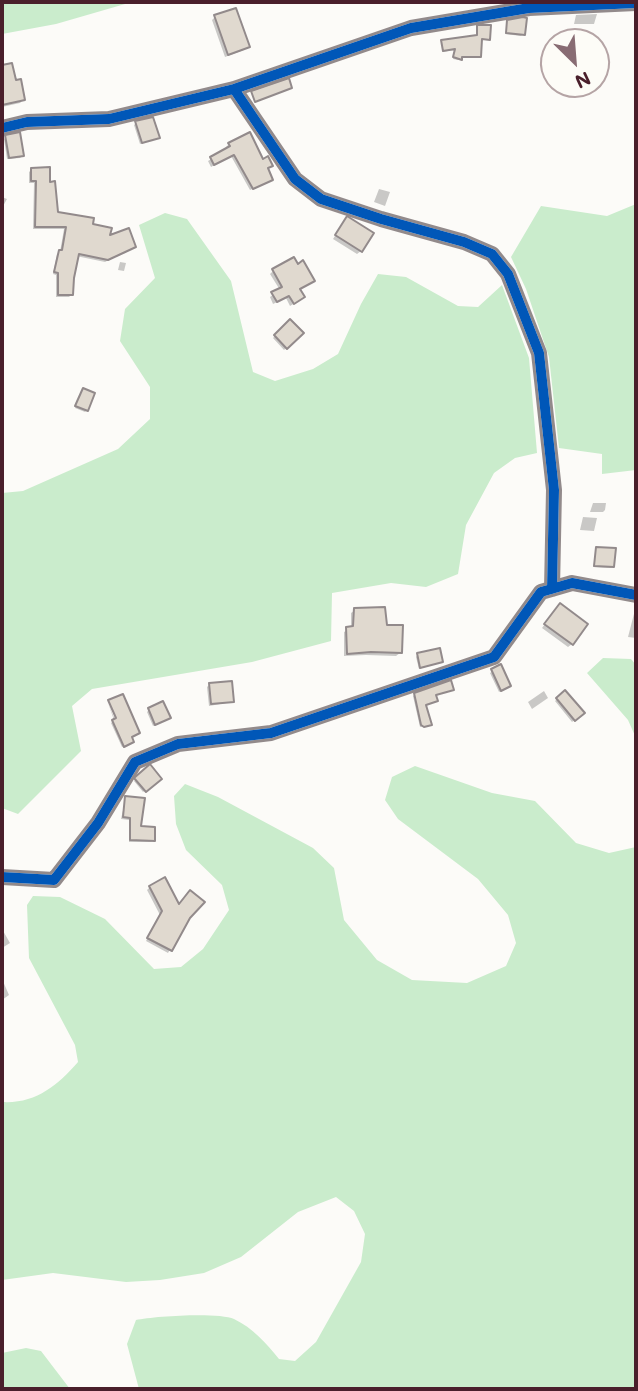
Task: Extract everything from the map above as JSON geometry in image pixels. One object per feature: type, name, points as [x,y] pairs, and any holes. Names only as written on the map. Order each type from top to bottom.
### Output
[{"type":"street","points":[[2,128],[27,122],[109,119],[234,89],[411,28],[529,8],[636,3]]},
{"type":"street","points":[[234,89],[295,179],[321,199],[464,242],[492,254],[508,274],[539,353],[554,490],[552,589]]},
{"type":"street","points":[[2,877],[54,880],[98,823],[135,762],[178,744],[271,733],[494,657],[541,592],[572,583],[636,595]]},
{"type":"green space","points":[[2,2],[132,2],[56,24],[2,34]]},
{"type":"green space","points":[[636,204],[636,470],[602,474],[602,454],[559,448],[549,357],[526,289],[511,257],[541,206],[607,216]]},
{"type":"green space","points":[[165,213],[187,219],[231,281],[253,372],[275,381],[313,369],[338,354],[378,274],[406,277],[458,306],[478,307],[502,285],[529,358],[537,453],[515,458],[494,473],[466,525],[458,574],[426,587],[391,583],[332,593],[331,641],[252,662],[92,689],[72,706],[81,751],[18,814],[2,808],[2,493],[23,491],[118,449],[150,419],[150,387],[120,341],[125,309],[155,278],[139,225]]},
{"type":"green space","points":[[603,658],[631,659],[636,665],[636,738],[628,720],[587,673]]},
{"type":"green space","points":[[415,766],[492,793],[535,801],[576,843],[609,853],[636,847],[636,1389],[139,1389],[127,1344],[136,1320],[186,1315],[234,1319],[253,1331],[279,1359],[295,1361],[316,1342],[361,1262],[365,1234],[354,1211],[336,1197],[298,1212],[241,1257],[204,1273],[126,1282],[53,1273],[2,1280],[2,1102],[35,1097],[62,1079],[78,1062],[75,1045],[29,958],[27,905],[33,896],[60,897],[105,919],[154,969],[181,967],[203,949],[229,910],[222,885],[186,850],[176,824],[174,796],[185,784],[218,797],[313,848],[334,868],[344,920],[377,960],[412,980],[467,983],[506,966],[516,943],[508,915],[478,879],[398,819],[385,800],[392,777]]},
{"type":"green space","points":[[26,1348],[41,1351],[70,1389],[2,1389],[2,1353]]},
{"type":"building","points":[[236,8],[250,47],[228,55],[214,15]]},
{"type":"building","points":[[527,18],[525,35],[506,33],[507,20]]},
{"type":"building","points":[[477,25],[491,25],[490,40],[482,39],[481,57],[462,57],[462,60],[453,57],[455,49],[443,51],[441,40],[477,35]]},
{"type":"building","points":[[12,63],[16,80],[21,79],[25,100],[2,105],[2,65]]},
{"type":"building","points":[[289,78],[292,88],[255,102],[251,91]]},
{"type":"building","points":[[153,117],[160,138],[142,143],[135,121]]},
{"type":"building","points":[[20,132],[24,156],[9,158],[5,135]]},
{"type":"building","points":[[250,132],[263,159],[268,156],[273,166],[268,168],[273,180],[253,189],[234,155],[214,165],[210,157],[230,146],[228,143]]},
{"type":"building","points":[[50,167],[50,182],[55,181],[58,212],[94,218],[93,224],[112,228],[110,235],[129,228],[136,247],[108,260],[79,254],[73,295],[58,295],[58,273],[54,272],[66,227],[35,227],[36,181],[31,181],[31,168]]},
{"type":"building","points":[[347,216],[374,233],[362,252],[335,235]]},
{"type":"building","points":[[294,257],[298,264],[303,260],[315,281],[300,289],[305,297],[294,304],[289,296],[277,302],[271,292],[282,287],[272,269]]},
{"type":"building","points":[[290,319],[304,333],[287,349],[274,335]]},
{"type":"building","points":[[83,388],[95,393],[88,411],[75,406]]},
{"type":"building","points":[[596,547],[616,548],[614,567],[594,566]]},
{"type":"building","points":[[560,603],[588,624],[573,645],[544,624]]},
{"type":"building","points":[[385,607],[387,625],[403,625],[402,653],[347,654],[346,627],[353,626],[354,608]]},
{"type":"building","points":[[440,648],[443,662],[420,668],[417,653]]},
{"type":"building","points":[[501,664],[511,686],[501,691],[491,669]]},
{"type":"building","points":[[451,680],[454,690],[436,695],[438,701],[426,705],[432,725],[424,727],[421,725],[414,693]]},
{"type":"building","points":[[232,681],[234,702],[211,704],[209,683]]},
{"type":"building","points":[[565,690],[585,713],[575,721],[556,698]]},
{"type":"building","points":[[123,694],[140,733],[132,737],[134,742],[124,747],[112,720],[116,718],[108,700]]},
{"type":"building","points":[[163,701],[171,718],[155,725],[148,708]]},
{"type":"building","points":[[150,764],[162,779],[146,792],[134,778]]},
{"type":"building","points":[[125,796],[145,798],[141,826],[155,827],[155,841],[130,840],[130,818],[123,817]]},
{"type":"building","points":[[165,877],[179,904],[190,890],[205,902],[190,918],[172,951],[147,938],[162,911],[149,886]]},
{"type":"cycle path","points":[[2,128],[27,122],[109,119],[234,89],[411,28],[529,8],[636,3]]},
{"type":"cycle path","points":[[234,89],[295,179],[321,199],[464,242],[492,254],[508,274],[539,353],[554,490],[552,589]]},
{"type":"cycle path","points":[[2,877],[54,880],[98,823],[135,762],[178,744],[271,733],[494,657],[541,592],[572,583],[636,595]]}]
